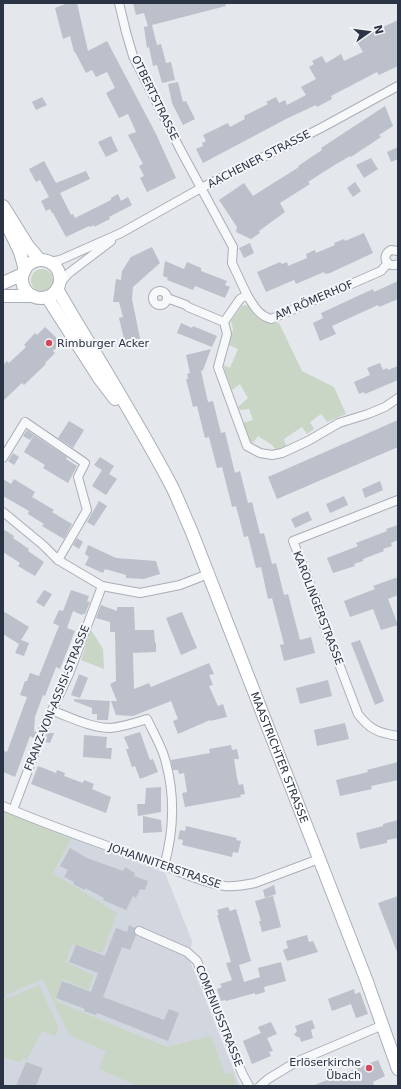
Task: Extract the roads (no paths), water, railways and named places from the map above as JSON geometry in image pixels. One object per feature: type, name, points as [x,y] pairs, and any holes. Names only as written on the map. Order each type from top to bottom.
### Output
[{"type":"street","name":"OTBERTSTRASSE","points":[[119,3],[133,56],[201,188]]},
{"type":"street","name":"AACHENER STRASSE","points":[[45,261],[60,260],[121,233],[201,188],[321,128],[398,86]]},
{"type":"street","name":"AM RÖMERHOF","points":[[201,188],[233,247],[232,263],[247,295],[259,313],[264,317],[271,319],[381,271],[388,263],[385,257],[388,251],[394,249],[398,251]]},
{"type":"street","points":[[3,206],[28,246],[57,270],[59,274],[58,286],[52,295],[47,297],[3,296]]},
{"type":"street","points":[[3,217],[20,252],[24,272],[24,285],[28,293],[33,296]]},
{"type":"street","name":"AACHENER STRASSE","points":[[58,286],[76,268],[121,233]]},
{"type":"street","points":[[3,283],[24,272],[33,263],[45,261]]},
{"type":"street","points":[[388,263],[394,266],[398,264]]},
{"type":"street","name":"MAASTRICHTER STRASSE","points":[[58,286],[152,449],[171,485],[191,530],[254,687],[383,1025],[396,1052],[398,1069]]},
{"type":"street","points":[[247,295],[240,299],[224,322],[227,334],[218,367],[247,446],[260,453],[272,455],[282,453],[339,424],[385,407],[398,398]]},
{"type":"street","name":"MAASTRICHTER STRASSE","points":[[47,297],[100,378],[152,449]]},
{"type":"street","points":[[167,298],[224,322]]},
{"type":"street","points":[[3,458],[25,422],[85,463],[78,477],[87,510],[58,560]]},
{"type":"street","name":"KAROLINGERSTRASSE","points":[[398,500],[293,541],[321,611],[323,622],[358,714],[365,724],[374,730],[398,736]]},
{"type":"street","points":[[3,512],[43,545],[58,560],[102,586],[140,593],[180,585],[208,574]]},
{"type":"street","name":"FRANZ-VON-ASSISI-STRASSE","points":[[13,810],[46,725],[69,674],[102,586]]},
{"type":"street","points":[[53,710],[93,726],[109,728],[124,726],[147,719],[165,759],[170,784],[172,825],[169,849],[164,866]]},
{"type":"street","name":"JOHANNITERSTRASSE","points":[[3,806],[95,842],[211,883],[225,886],[241,886],[268,878],[319,858]]},
{"type":"street","name":"COMENIUSSTRASSE","points":[[139,932],[188,952],[196,961],[242,1073],[249,1086]]},
{"type":"street","points":[[260,1086],[268,1078],[296,1062],[383,1025]]},
{"type":"place","name":"Rimburger Acker","points":[[49,343]]},
{"type":"place","name":"Erlöserkirche Übach","points":[[369,1068]]}]
